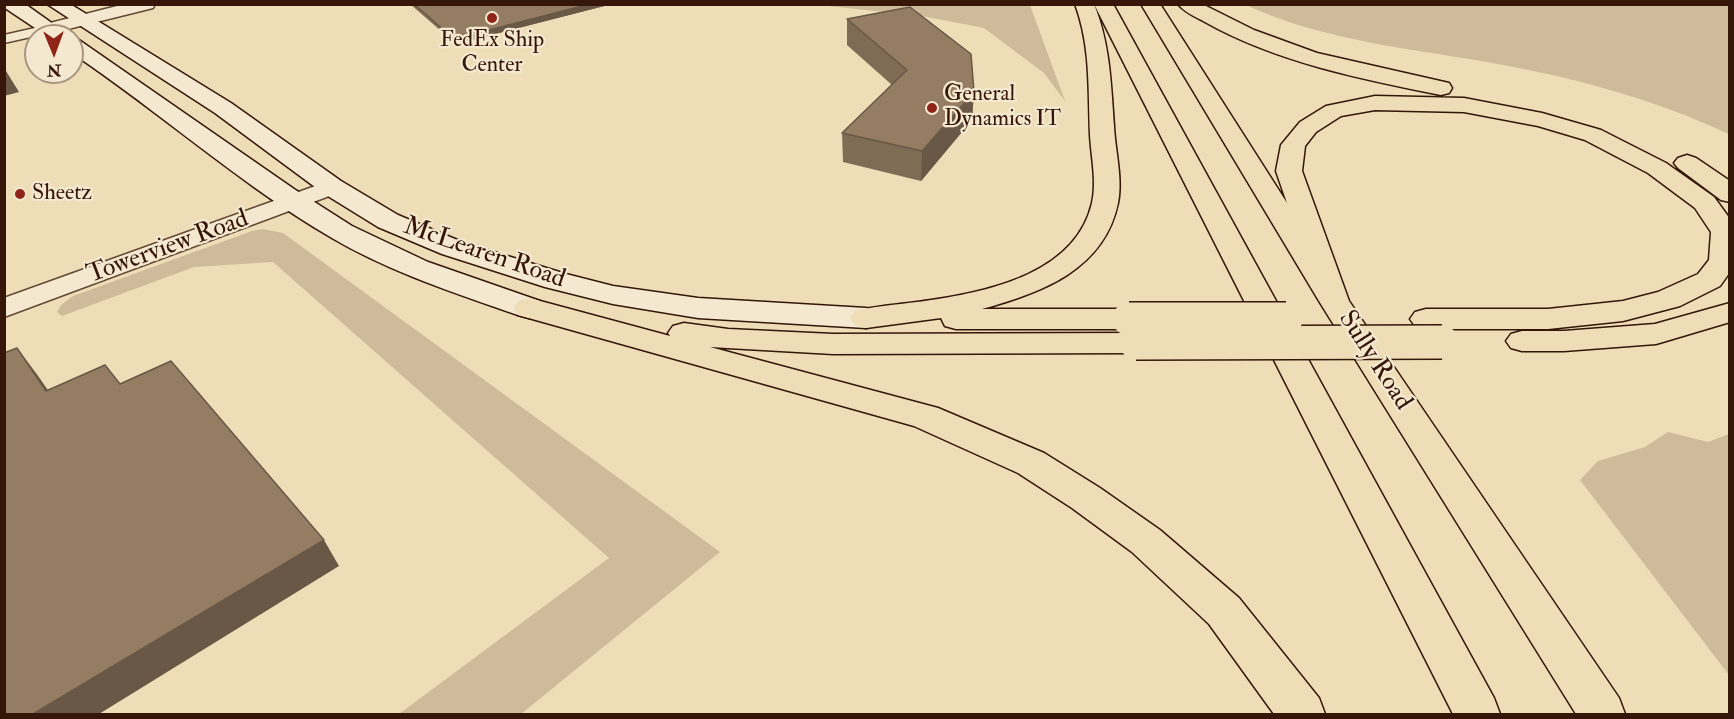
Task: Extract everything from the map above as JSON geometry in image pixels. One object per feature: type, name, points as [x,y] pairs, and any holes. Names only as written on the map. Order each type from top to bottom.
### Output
[{"type":"highway","points":[[866,318],[969,304],[1036,283],[1076,257],[1095,231],[1105,204],[1100,81],[1098,43],[1084,4]]},
{"type":"highway","points":[[1103,4],[1477,714]]},
{"type":"highway","name":"Sully Road","points":[[1150,4],[1334,301],[1602,714]]},
{"type":"highway","points":[[1187,4],[1212,20],[1261,41],[1333,65],[1534,105],[1590,121],[1645,141],[1696,168],[1730,194]]},
{"type":"highway","points":[[1334,301],[1289,171],[1293,145],[1308,127],[1334,111],[1375,103],[1464,105],[1542,120],[1593,135],[1658,168],[1705,203],[1725,232],[1723,261],[1709,280],[1669,299],[1623,311],[1434,330]]},
{"type":"highway","points":[[529,308],[729,339],[833,344],[1132,331],[1434,330],[1564,341],[1656,334],[1730,312]]},
{"type":"highway","points":[[529,308],[926,417],[1031,464],[1086,498],[1146,541],[1224,611],[1302,714]]},
{"type":"highway","points":[[866,318],[1132,331]]},
{"type":"main road","points":[[12,4],[42,24]]},
{"type":"main road","name":"McLearen Road","points":[[69,12],[222,108],[332,187],[388,221],[452,248],[602,292],[698,308],[866,318]]},
{"type":"main road","name":"McLearen Road","points":[[84,52],[121,75],[158,105],[294,201],[344,233],[392,258],[529,308]]},
{"type":"street","points":[[53,24],[69,12],[103,4]]},
{"type":"street","points":[[69,12],[147,4]]},
{"type":"street","points":[[4,29],[24,29]]},
{"type":"street","points":[[4,39],[24,34]]},
{"type":"street","name":"Towerview Road","points":[[4,308],[332,187]]},
{"type":"shaded area","points":[[819,5],[1030,5],[1065,101],[1044,73],[984,28],[922,16]]},
{"type":"shaded area","points":[[1246,5],[1727,5],[1730,6],[1729,134],[1675,111],[1590,84],[1503,65],[1340,36],[1276,18]]},
{"type":"shaded area","points":[[263,229],[283,233],[720,552],[521,714],[399,714],[609,558],[273,262],[194,267],[62,316],[57,312],[61,305],[73,296]]},
{"type":"shaded area","points":[[1668,432],[1708,442],[1729,434],[1729,675],[1580,480],[1598,461],[1645,447]]},
{"type":"building","name":"FedEx Ship Center","points":[[414,4],[590,4],[454,39]]},
{"type":"building","points":[[910,7],[971,54],[974,92],[922,151],[842,133],[907,70],[847,19]]},
{"type":"building","points":[[17,348],[46,391],[105,365],[120,384],[171,361],[324,540],[33,714],[4,714],[4,353]]},
{"type":"place","name":"FedEx Ship Center","points":[[492,18]]},
{"type":"place","name":"General Dynamics IT","points":[[932,108]]},
{"type":"place","name":"Sheetz","points":[[20,194]]}]
